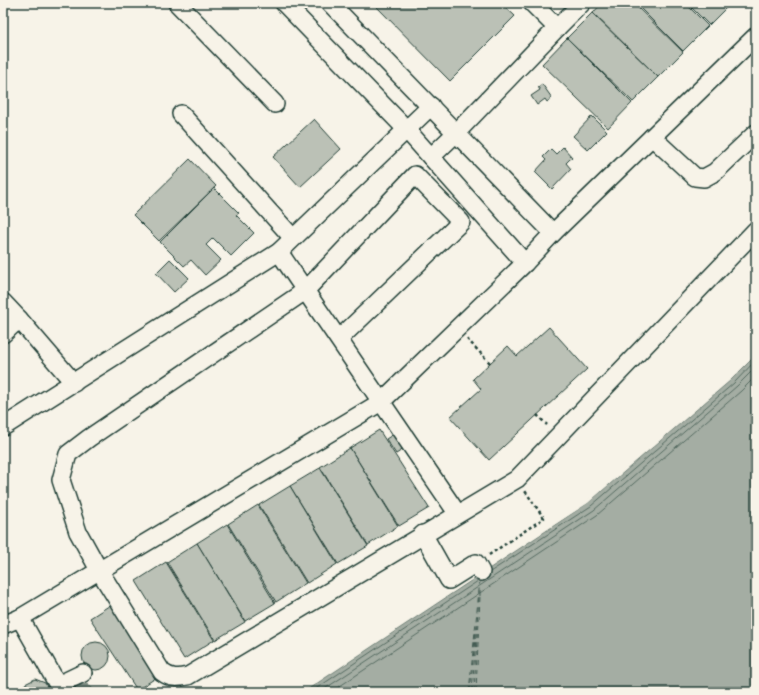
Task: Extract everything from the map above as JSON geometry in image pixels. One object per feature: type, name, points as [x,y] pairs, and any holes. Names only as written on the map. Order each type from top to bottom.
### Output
[{"type":"lane","points":[[177,3],[275,104]]},
{"type":"lane","points":[[284,3],[406,129],[525,263]]},
{"type":"lane","points":[[330,3],[553,233]]},
{"type":"lane","points":[[532,3],[557,28]]},
{"type":"lane","points":[[430,157],[456,133],[582,3]]},
{"type":"lane","points":[[3,625],[20,618],[381,402],[756,36]]},
{"type":"lane","points":[[3,428],[279,252],[431,106]]},
{"type":"lane","points":[[181,114],[293,238]]},
{"type":"lane","points":[[652,137],[695,177],[704,178],[715,172],[756,133]]},
{"type":"lane","points":[[339,339],[461,222],[415,175],[305,291],[95,433],[68,454],[61,480],[78,532],[99,570],[162,672],[167,676],[176,678],[188,676],[457,513],[517,479],[756,230]]},
{"type":"lane","points":[[440,201],[456,185]]},
{"type":"lane","points":[[279,252],[457,513]]},
{"type":"lane","points":[[3,302],[74,383]]},
{"type":"lane","points":[[3,334],[19,319]]},
{"type":"lane","points":[[423,534],[449,580],[478,567]]},
{"type":"lane","points":[[20,618],[58,689],[83,673]]},
{"type":"path","points":[[457,328],[490,363]]},
{"type":"path","points":[[478,567],[544,518],[517,479]]},
{"type":"water","points":[[756,355],[756,692],[304,692],[588,503],[731,380]]},
{"type":"pier","points":[[639,457],[588,503],[479,573],[587,502]]},
{"type":"building","points":[[373,3],[501,3],[515,16],[450,81]]},
{"type":"building","points":[[602,3],[633,3],[683,52],[658,77],[593,13]]},
{"type":"building","points":[[635,3],[685,3],[708,26],[683,51]]},
{"type":"building","points":[[687,3],[731,3],[709,25]]},
{"type":"building","points":[[592,13],[658,77],[633,102],[567,38]]},
{"type":"building","points":[[567,38],[632,103],[608,128],[542,64]]},
{"type":"building","points":[[542,84],[552,98],[547,102],[545,99],[537,105],[531,96],[540,90],[538,87]]},
{"type":"building","points":[[592,116],[607,131],[588,150],[573,136]]},
{"type":"building","points":[[314,119],[341,149],[300,187],[273,157]]},
{"type":"building","points":[[563,147],[572,157],[566,163],[571,169],[552,189],[535,172],[546,160],[543,157],[551,149],[556,154]]},
{"type":"building","points":[[190,159],[216,186],[159,241],[133,215]]},
{"type":"building","points":[[214,188],[239,213],[236,215],[254,233],[231,256],[213,238],[206,245],[221,260],[205,275],[191,260],[184,266],[160,242]]},
{"type":"building","points":[[170,259],[189,278],[174,292],[156,273]]},
{"type":"building","points":[[549,327],[587,369],[489,460],[450,417],[481,389],[473,379],[508,346],[517,356]]},
{"type":"building","points":[[379,430],[429,508],[399,526],[350,448]]},
{"type":"building","points":[[397,432],[407,447],[396,454],[386,439]]},
{"type":"building","points":[[350,448],[398,526],[368,545],[320,467]]},
{"type":"building","points":[[320,468],[368,546],[338,564],[290,486]]},
{"type":"building","points":[[290,486],[337,564],[307,583],[259,505]]},
{"type":"building","points":[[258,505],[306,583],[276,602],[228,524]]},
{"type":"building","points":[[227,524],[275,603],[245,621],[197,543]]},
{"type":"building","points":[[197,543],[245,622],[215,640],[167,562]]},
{"type":"building","points":[[166,562],[214,640],[184,659],[136,581]]},
{"type":"building","points":[[115,602],[162,674],[137,690],[90,618]]},
{"type":"building","points":[[96,642],[106,646],[110,656],[106,666],[96,670],[86,666],[82,656],[86,646]]},
{"type":"building","points":[[35,679],[45,683],[50,692],[22,692],[25,684]]},
{"type":"building","points":[[88,685],[96,692],[71,692],[77,686]]},
{"type":"ferry route","points":[[469,692],[480,580]]},
{"type":"ferry route","points":[[480,589],[480,596]]},
{"type":"ferry route","points":[[472,692],[479,596]]},
{"type":"ferry route","points":[[476,692],[480,596]]},
{"type":"ferry route","points":[[474,692],[478,621]]},
{"type":"ferry route","points":[[470,692],[476,628]]}]
